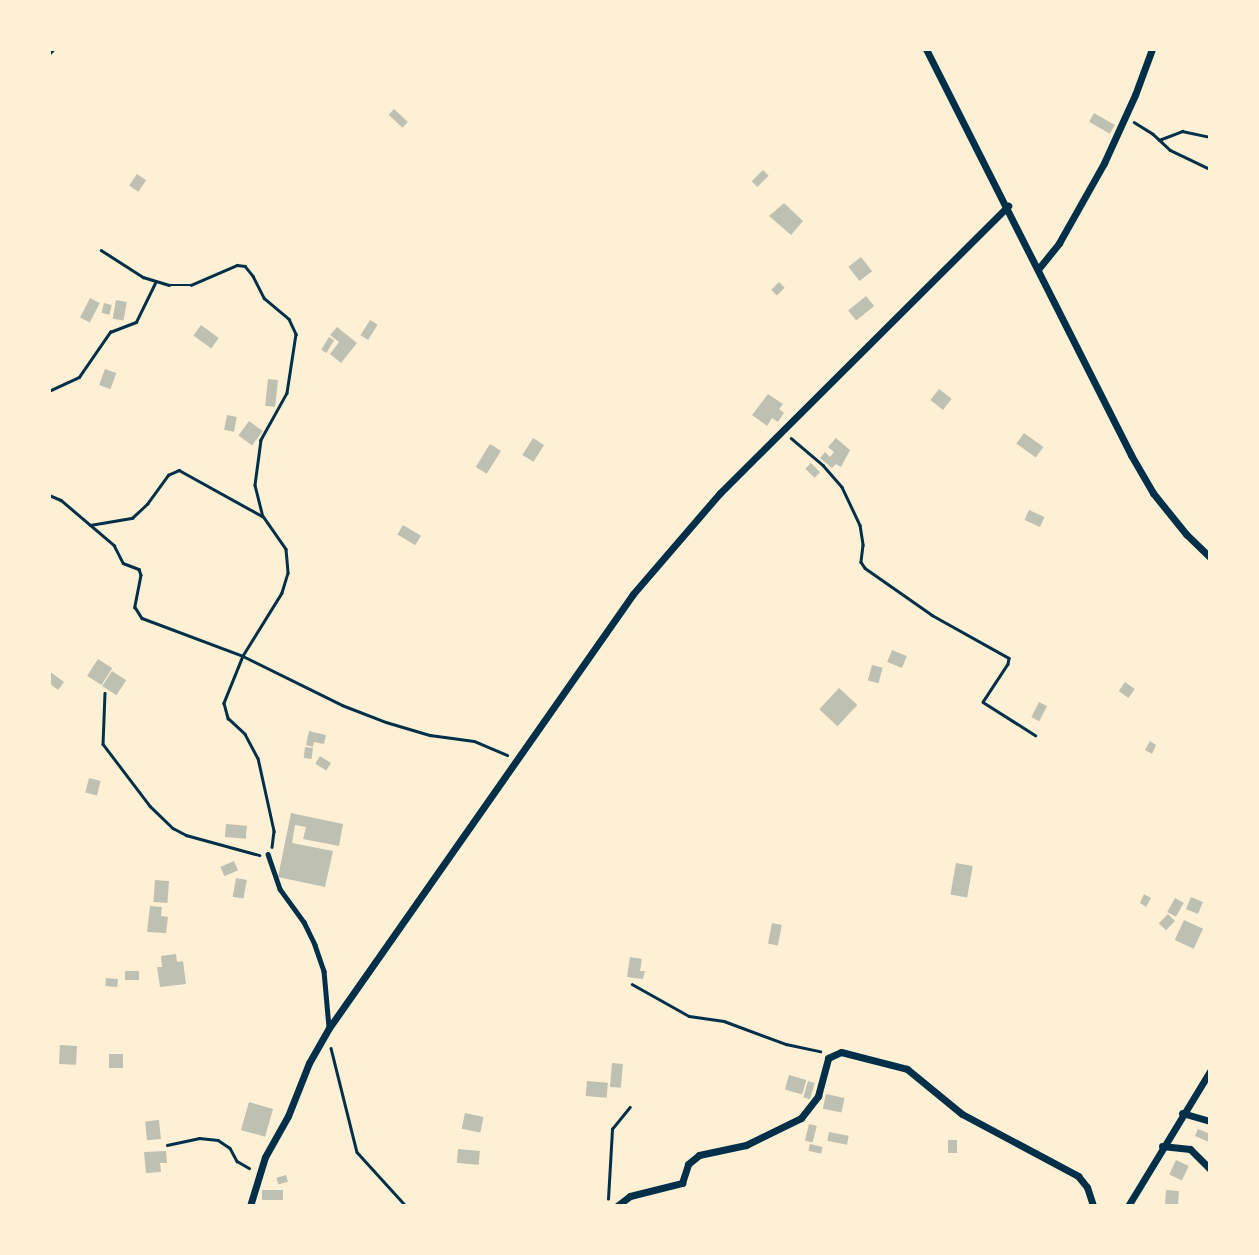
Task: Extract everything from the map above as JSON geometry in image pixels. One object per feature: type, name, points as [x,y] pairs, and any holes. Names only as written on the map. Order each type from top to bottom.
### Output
[{"type":"street","points":[[926,49],[1008,206],[1131,455],[1153,494],[1186,534],[1210,557]]},
{"type":"street","points":[[1039,268],[1081,207],[1124,119],[1152,49]]},
{"type":"street","points":[[250,1206],[259,1172],[329,1028],[415,909],[575,673],[664,556],[720,493],[1008,206]]},
{"type":"street","points":[[617,1206],[629,1196],[682,1183],[688,1164],[699,1155],[755,1142],[801,1118],[818,1096],[824,1066],[834,1054],[852,1053],[907,1069],[962,1114],[1078,1176],[1087,1187],[1093,1206]]},
{"type":"street","points":[[1128,1206],[1182,1113],[1210,1071]]},
{"type":"street","points":[[1182,1113],[1210,1122]]},
{"type":"street","points":[[1162,1146],[1190,1149],[1210,1169]]},
{"type":"lane","points":[[268,854],[280,889],[304,922],[315,945],[324,971],[329,1028]]},
{"type":"path","points":[[1124,119],[1144,128],[1179,156],[1210,169]]},
{"type":"path","points":[[1160,140],[1182,131],[1210,137]]},
{"type":"path","points":[[101,250],[155,282],[191,285],[237,265],[244,267],[253,276],[264,298],[293,326],[296,345],[287,393],[258,449],[255,485],[263,516],[286,549],[288,573],[282,593],[243,656],[224,703],[224,712],[245,734],[258,758],[274,831],[273,844],[268,854],[249,855],[186,835],[160,817],[132,786],[103,744],[104,693]]},
{"type":"path","points":[[49,391],[79,377],[110,332],[136,322],[155,282]]},
{"type":"path","points":[[783,432],[823,465],[842,487],[860,525],[863,545],[861,562],[865,568],[932,615],[1009,657],[1008,664],[983,702],[1035,735]]},
{"type":"path","points":[[90,525],[132,518],[147,504],[168,475],[179,470],[263,516]]},
{"type":"path","points":[[49,495],[61,500],[114,545],[123,563],[139,569],[141,575],[135,607],[142,618],[243,656],[342,705],[386,722],[430,735],[474,741],[516,759]]},
{"type":"path","points":[[632,984],[689,1016],[724,1021],[786,1044],[834,1054]]},
{"type":"path","points":[[329,1028],[335,1073],[357,1152],[407,1206]]},
{"type":"path","points":[[608,1206],[612,1129],[629,1107]]},
{"type":"path","points":[[167,1145],[199,1138],[218,1140],[230,1148],[237,1161],[259,1172]]},
{"type":"building","points":[[394,109],[408,122],[402,128],[389,115]]},
{"type":"building","points":[[1094,113],[1115,125],[1110,134],[1089,122]]},
{"type":"building","points":[[763,170],[769,176],[757,187],[752,181]]},
{"type":"building","points":[[137,174],[146,180],[138,192],[129,186]]},
{"type":"building","points":[[784,203],[803,221],[791,235],[769,216]]},
{"type":"building","points":[[861,257],[872,271],[859,281],[848,267]]},
{"type":"building","points":[[779,282],[785,288],[777,295],[771,290]]},
{"type":"building","points":[[866,296],[874,306],[856,321],[848,310]]},
{"type":"building","points":[[90,298],[100,303],[90,323],[80,318]]},
{"type":"building","points":[[116,300],[127,302],[124,321],[113,319]]},
{"type":"building","points":[[104,303],[112,305],[109,315],[102,313]]},
{"type":"building","points":[[370,320],[378,325],[368,340],[360,335]]},
{"type":"building","points":[[201,325],[219,338],[211,348],[193,336]]},
{"type":"building","points":[[337,327],[357,343],[341,363],[330,354],[339,342],[330,335]]},
{"type":"building","points":[[329,337],[334,340],[326,353],[321,350]]},
{"type":"building","points":[[105,369],[116,373],[110,389],[99,385]]},
{"type":"building","points":[[268,379],[278,380],[275,407],[265,406]]},
{"type":"building","points":[[939,389],[952,399],[943,410],[930,400]]},
{"type":"building","points":[[768,394],[783,404],[779,409],[784,413],[778,422],[772,418],[767,426],[752,415]]},
{"type":"building","points":[[227,415],[237,417],[234,432],[224,430]]},
{"type":"building","points":[[249,421],[263,431],[252,446],[238,436]]},
{"type":"building","points":[[1024,433],[1043,447],[1036,458],[1016,444]]},
{"type":"building","points":[[533,438],[544,445],[533,462],[522,455]]},
{"type":"building","points":[[836,438],[850,450],[841,467],[836,464],[832,468],[820,458],[825,452],[830,457],[834,452],[828,447]]},
{"type":"building","points":[[490,444],[501,451],[487,474],[476,467]]},
{"type":"building","points":[[811,463],[820,472],[815,478],[805,469]]},
{"type":"building","points":[[1029,510],[1045,517],[1040,527],[1025,520]]},
{"type":"building","points":[[403,525],[421,536],[415,545],[397,534]]},
{"type":"building","points":[[892,650],[907,656],[902,668],[887,662]]},
{"type":"building","points":[[98,659],[112,668],[101,685],[87,676]]},
{"type":"building","points":[[872,665],[883,668],[878,683],[868,680]]},
{"type":"building","points":[[49,671],[64,682],[58,690],[49,683]]},
{"type":"building","points":[[112,671],[126,680],[116,695],[102,686]]},
{"type":"building","points":[[1125,682],[1135,689],[1129,698],[1119,691]]},
{"type":"building","points":[[839,688],[857,705],[838,726],[819,709]]},
{"type":"building","points":[[1039,702],[1047,706],[1039,721],[1031,717]]},
{"type":"building","points":[[309,731],[326,735],[324,744],[314,742],[313,747],[306,745]]},
{"type":"building","points":[[1150,741],[1156,745],[1152,754],[1145,750]]},
{"type":"building","points":[[305,747],[313,748],[312,759],[304,758]]},
{"type":"building","points":[[320,756],[331,763],[326,771],[315,764]]},
{"type":"building","points":[[89,778],[101,781],[97,795],[85,793]]},
{"type":"building","points":[[291,813],[343,824],[339,846],[303,839],[306,827],[295,825],[292,843],[333,851],[325,887],[278,877]]},
{"type":"building","points":[[226,824],[247,826],[246,839],[225,837]]},
{"type":"building","points":[[234,861],[238,870],[224,876],[220,867]]},
{"type":"building","points":[[956,863],[973,866],[967,897],[950,895]]},
{"type":"building","points":[[236,878],[247,880],[244,899],[233,897]]},
{"type":"building","points":[[155,880],[169,881],[167,903],[153,902]]},
{"type":"building","points":[[1144,894],[1151,898],[1146,907],[1140,903]]},
{"type":"building","points":[[1191,897],[1203,902],[1198,914],[1186,909]]},
{"type":"building","points":[[1175,898],[1184,903],[1176,917],[1167,912]]},
{"type":"building","points":[[150,906],[162,907],[161,916],[168,917],[166,933],[147,932]]},
{"type":"building","points":[[1168,914],[1175,921],[1166,930],[1159,923]]},
{"type":"building","points":[[1184,920],[1203,929],[1194,949],[1175,940]]},
{"type":"building","points":[[772,923],[782,925],[778,946],[768,944]]},
{"type":"building","points":[[176,954],[177,962],[183,961],[186,984],[160,987],[157,967],[162,967],[161,956]]},
{"type":"building","points":[[630,957],[642,959],[640,971],[645,971],[643,979],[627,977]]},
{"type":"building","points":[[125,971],[139,971],[139,980],[125,980]]},
{"type":"building","points":[[106,978],[118,979],[117,987],[105,986]]},
{"type":"building","points":[[60,1045],[77,1046],[76,1065],[59,1064]]},
{"type":"building","points":[[109,1054],[123,1054],[123,1068],[109,1068]]},
{"type":"building","points":[[612,1063],[623,1064],[621,1088],[610,1087]]},
{"type":"building","points":[[789,1075],[806,1080],[802,1094],[785,1089]]},
{"type":"building","points":[[587,1081],[608,1083],[607,1098],[586,1096]]},
{"type":"building","points":[[808,1081],[815,1083],[810,1099],[803,1097]]},
{"type":"building","points":[[826,1094],[845,1098],[841,1113],[823,1109]]},
{"type":"building","points":[[249,1102],[273,1109],[265,1137],[241,1130]]},
{"type":"building","points":[[465,1113],[484,1117],[480,1133],[462,1129]]},
{"type":"building","points":[[159,1120],[161,1139],[147,1140],[145,1121]]},
{"type":"building","points":[[809,1124],[817,1126],[813,1142],[805,1140]]},
{"type":"building","points":[[1198,1129],[1210,1134],[1209,1142],[1195,1136]]},
{"type":"building","points":[[829,1132],[849,1136],[847,1145],[827,1141]]},
{"type":"building","points":[[948,1140],[957,1140],[957,1153],[948,1153]]},
{"type":"building","points":[[810,1144],[823,1147],[821,1154],[808,1151]]},
{"type":"building","points":[[458,1149],[480,1151],[479,1165],[457,1163]]},
{"type":"building","points":[[166,1151],[167,1163],[160,1163],[161,1172],[146,1173],[144,1152]]},
{"type":"building","points":[[1176,1160],[1189,1166],[1182,1180],[1169,1175]]},
{"type":"building","points":[[286,1175],[288,1182],[278,1184],[276,1178]]},
{"type":"building","points":[[262,1190],[283,1190],[283,1200],[262,1200]]},
{"type":"building","points":[[1166,1190],[1179,1191],[1178,1205],[1165,1204]]}]
